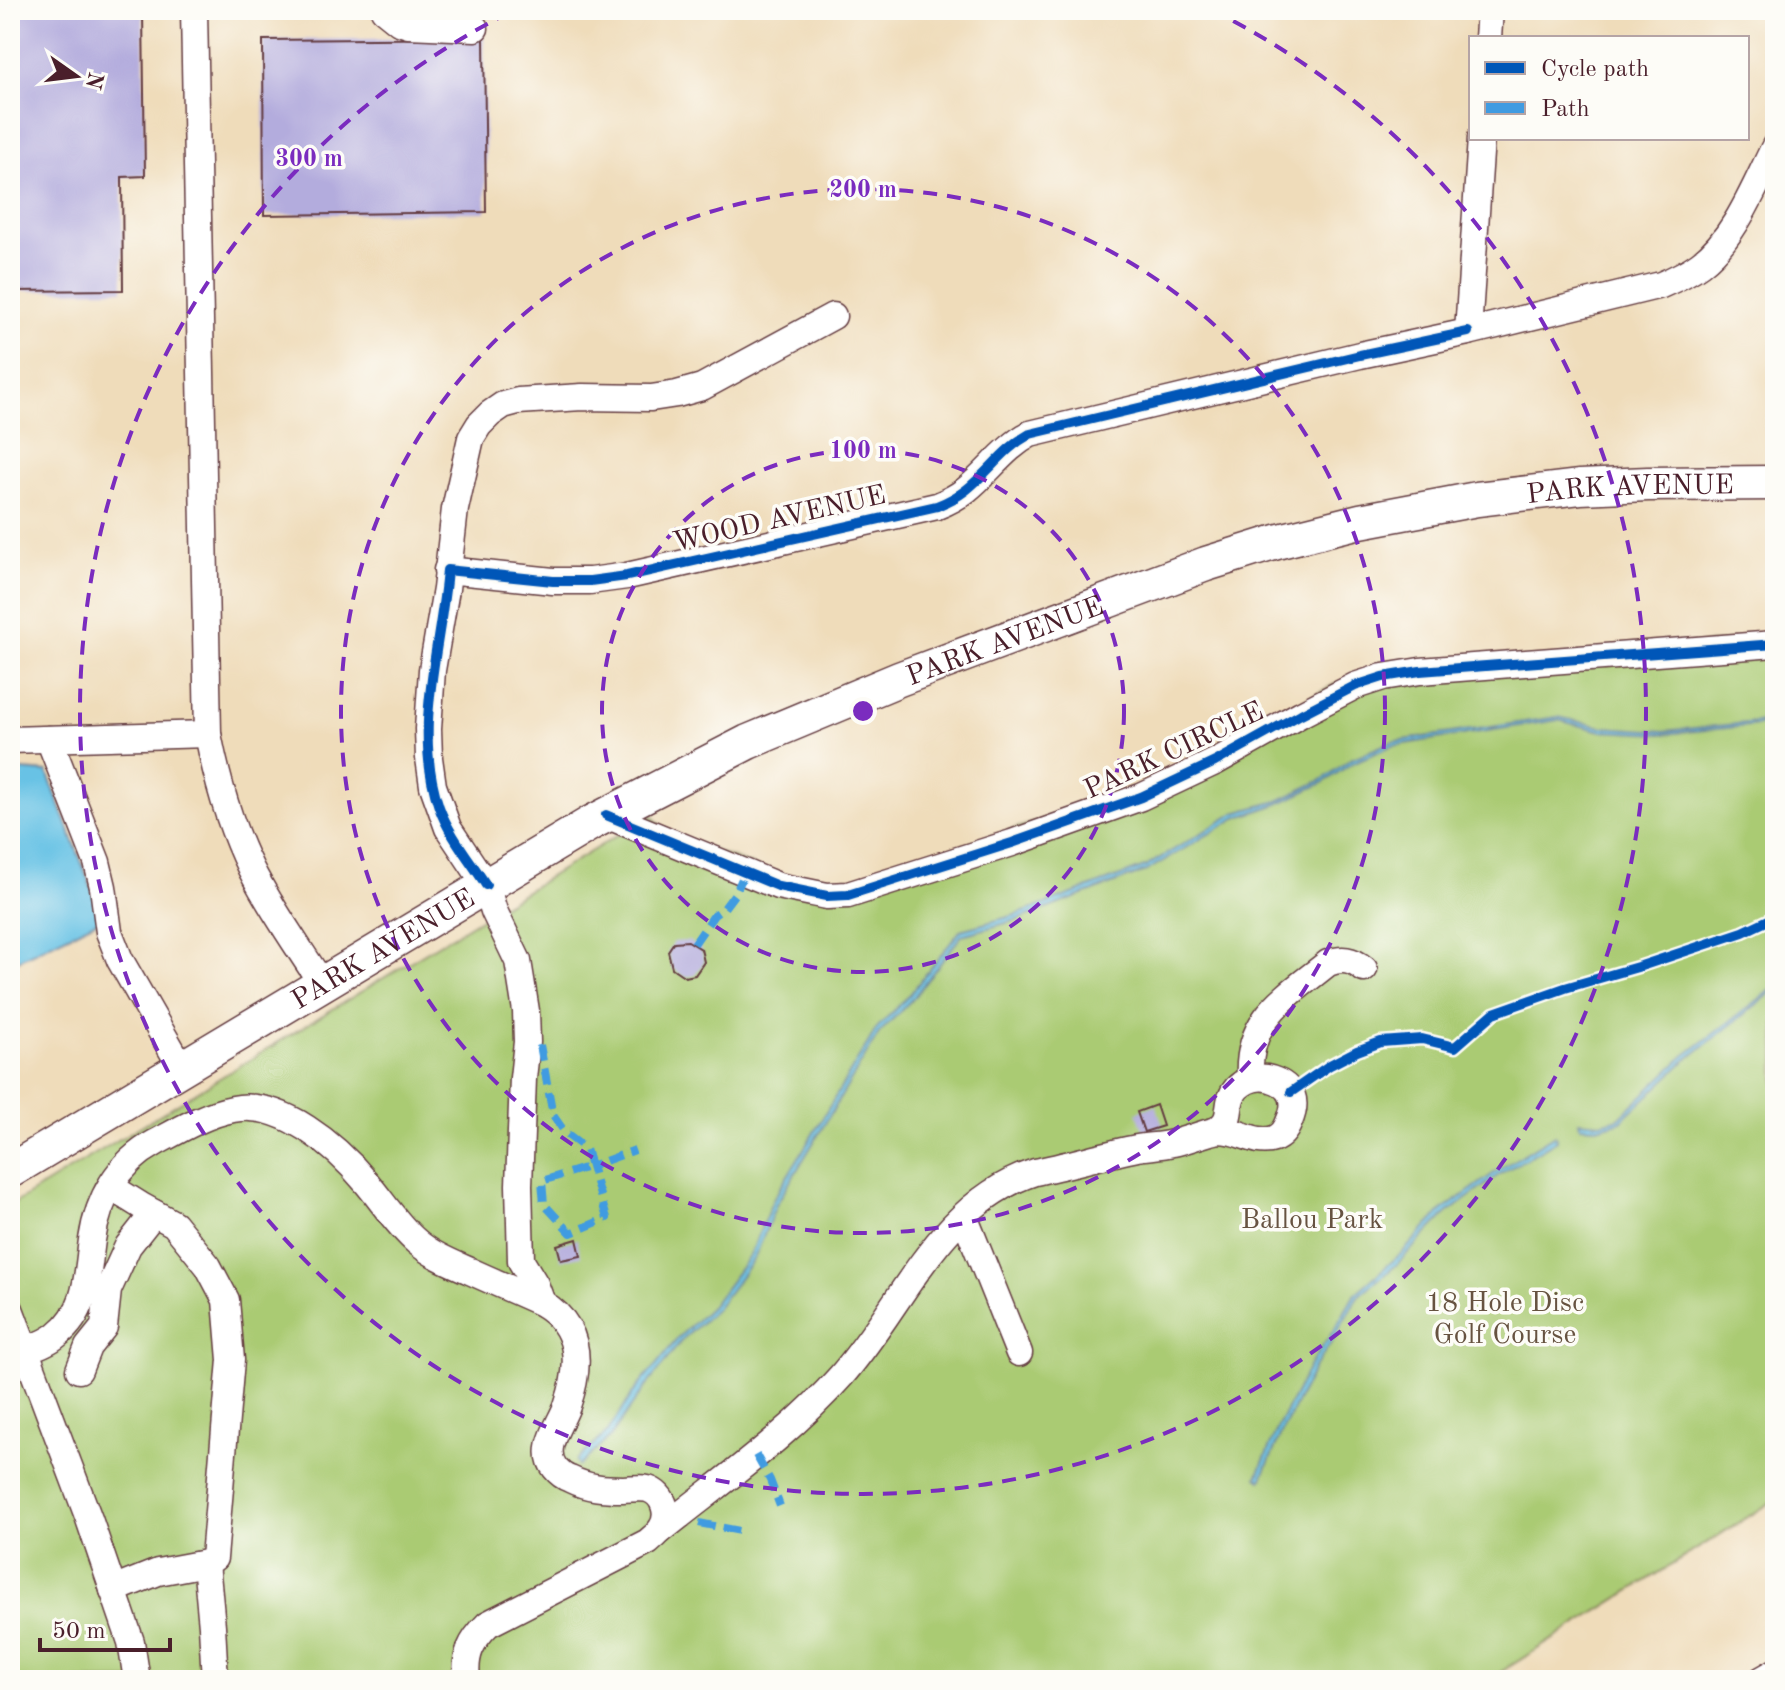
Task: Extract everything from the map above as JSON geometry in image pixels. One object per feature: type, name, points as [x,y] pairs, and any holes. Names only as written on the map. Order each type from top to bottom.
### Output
[{"type":"main road","name":"PARK AVENUE","points":[[10,1171],[606,815],[748,742],[830,707],[1206,564],[1360,521],[1477,499],[1580,487],[1775,483]]},
{"type":"street","points":[[194,10],[208,734],[235,833],[251,868],[322,984]]},
{"type":"street","points":[[384,10],[408,25],[475,28]]},
{"type":"street","points":[[1488,36],[1490,10]]},
{"type":"street","points":[[1468,332],[1481,140]]},
{"type":"street","name":"WOOD AVENUE","points":[[447,570],[553,581],[590,581],[627,576],[937,506],[968,489],[1015,442],[1030,434],[1661,285],[1683,276],[1720,246],[1731,231],[1775,146]]},
{"type":"street","points":[[542,1303],[521,1261],[519,1185],[527,1042],[526,1011],[518,961],[494,911],[486,885],[448,828],[433,786],[429,758],[432,670],[455,509],[471,438],[490,414],[503,405],[518,401],[582,397],[651,398],[702,387],[833,316]]},
{"type":"street","name":"PARK CIRCLE","points":[[606,815],[778,886],[827,896],[848,895],[1012,843],[1141,797],[1215,762],[1355,686],[1383,677],[1420,671],[1775,644]]},
{"type":"street","points":[[10,740],[208,734]]},
{"type":"street","points":[[49,739],[97,862],[109,932],[120,960],[182,1068]]},
{"type":"street","points":[[1250,1079],[1252,1046],[1269,1013],[1328,963],[1347,960],[1364,969]]},
{"type":"street","points":[[467,1680],[465,1665],[469,1650],[488,1624],[648,1542],[802,1415],[863,1350],[939,1242],[972,1207],[993,1191],[1021,1177],[1138,1148],[1170,1144],[1217,1130],[1226,1122],[1230,1101],[1238,1087],[1250,1079],[1270,1078],[1291,1092],[1294,1111],[1286,1130],[1278,1137],[1260,1141],[1217,1130]]},
{"type":"street","points":[[26,1350],[58,1334],[81,1306],[97,1215],[119,1172],[132,1157],[178,1131],[221,1112],[253,1107],[270,1111],[309,1131],[337,1152],[419,1244],[555,1311],[572,1335],[575,1349],[571,1389],[552,1437],[550,1460],[562,1476],[580,1484],[599,1489],[646,1489],[655,1493],[666,1509],[665,1522],[660,1531]]},
{"type":"street","points":[[111,1187],[174,1224],[208,1266],[226,1300],[231,1360],[214,1558],[206,1563],[158,1572],[113,1590]]},
{"type":"street","points":[[79,1370],[88,1347],[104,1327],[108,1290],[128,1246],[154,1213]]},
{"type":"street","points":[[964,1216],[1019,1353]]},
{"type":"street","points":[[10,1309],[131,1642],[137,1680]]},
{"type":"street","points":[[206,1563],[215,1680]]},
{"type":"street","points":[[1761,1680],[1775,1672]]},
{"type":"green space","name":"Ballou Park","points":[[1775,636],[1775,1500],[1488,1680],[10,1680],[10,1206],[608,841],[652,815],[665,832],[804,885],[830,888],[1135,790],[1335,684]]},
{"type":"water","points":[[1775,714],[1775,717],[1758,725],[1663,734],[1602,731],[1558,720],[1391,746],[1352,763],[1323,783],[1278,804],[1236,818],[1146,871],[1017,920],[962,935],[913,998],[879,1033],[776,1205],[755,1257],[715,1310],[682,1340],[611,1436],[579,1466],[576,1461],[607,1433],[633,1393],[679,1337],[711,1307],[751,1254],[772,1202],[877,1028],[910,994],[961,930],[1016,915],[1145,867],[1235,813],[1278,801],[1322,780],[1351,759],[1391,742],[1558,717],[1602,727],[1664,731],[1758,722]]},
{"type":"water","points":[[10,769],[47,772],[101,919],[10,964]]},
{"type":"water","points":[[1775,987],[1685,1061],[1621,1121],[1601,1127],[1580,1126],[1579,1121],[1601,1123],[1619,1118],[1682,1058]]},
{"type":"water","points":[[1555,1135],[1557,1140],[1500,1174],[1446,1214],[1395,1266],[1358,1296],[1314,1368],[1261,1480],[1257,1477],[1310,1365],[1355,1294],[1403,1252],[1443,1210]]},
{"type":"building","points":[[10,10],[143,10],[145,176],[122,177],[123,290],[10,291]]},
{"type":"building","points":[[484,38],[486,212],[264,215],[263,40]]},
{"type":"building","points":[[688,941],[701,949],[704,962],[695,975],[685,977],[672,968],[668,951],[674,942]]},
{"type":"building","points":[[1156,1105],[1163,1126],[1144,1132],[1137,1112]]},
{"type":"building","points":[[577,1239],[581,1256],[561,1260],[557,1245]]},
{"type":"marked path","points":[[694,944],[714,915],[736,892],[745,872]]},
{"type":"marked path","points":[[540,1045],[553,1115],[566,1134],[586,1149],[591,1166],[542,1181],[544,1204],[571,1233],[607,1218],[591,1166],[635,1150]]},
{"type":"marked path","points":[[756,1455],[780,1506]]},
{"type":"marked path","points":[[699,1523],[745,1532]]},
{"type":"cycle path","points":[[486,885],[448,827],[431,778],[428,718],[447,570],[553,581],[590,581],[627,576],[937,506],[966,490],[1012,446],[1030,434],[1468,332]]},
{"type":"cycle path","points":[[606,815],[778,886],[827,896],[848,895],[1012,843],[1141,797],[1215,762],[1355,686],[1383,677],[1420,671],[1775,644]]},
{"type":"cycle path","points":[[1291,1092],[1330,1065],[1381,1042],[1422,1039],[1455,1047],[1494,1013],[1743,932],[1775,917]]},
{"type":"park label","name":"18 Hole Disc Golf Course","points":[[1505,1317]]}]
